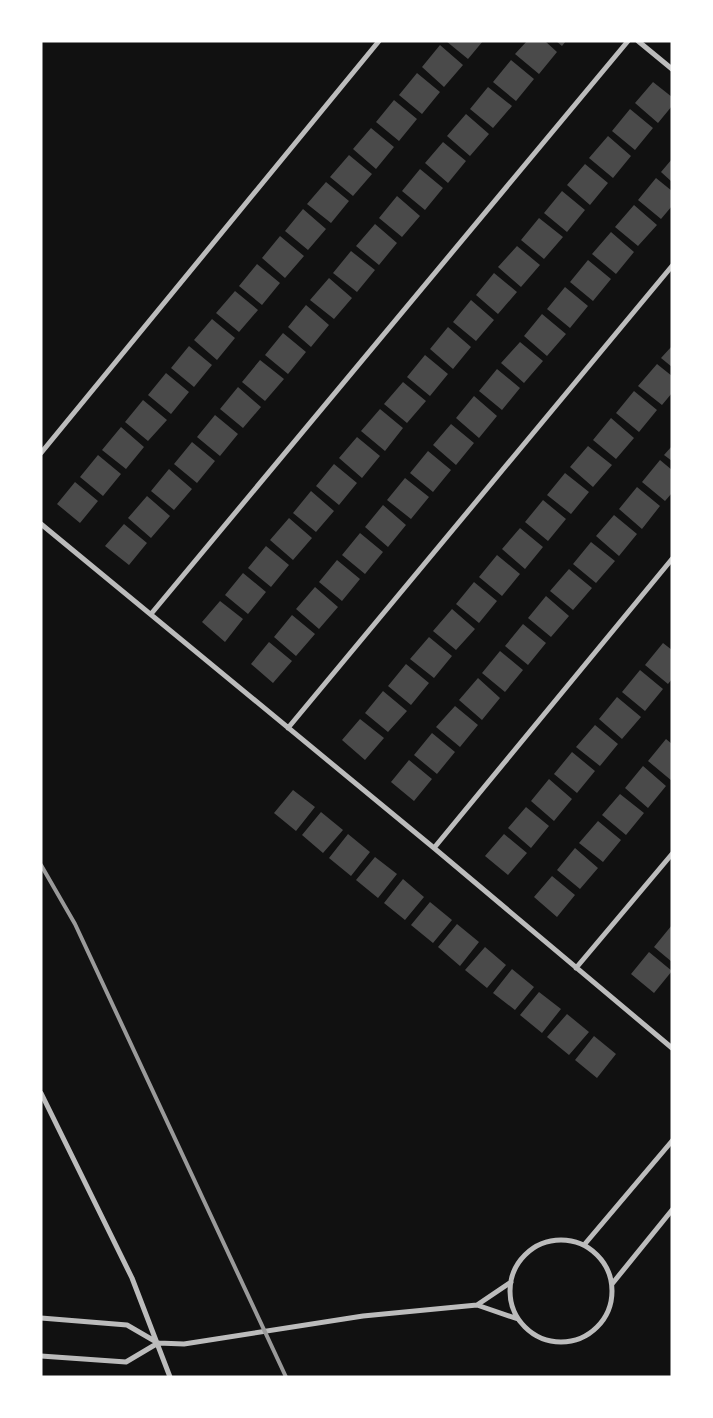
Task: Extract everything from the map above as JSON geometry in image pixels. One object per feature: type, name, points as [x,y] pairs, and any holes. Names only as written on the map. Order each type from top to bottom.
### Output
[{"type":"street","points":[[41,453],[379,41]]},
{"type":"street","points":[[151,614],[628,41]]},
{"type":"street","points":[[638,41],[672,69]]},
{"type":"street","points":[[288,728],[672,266]]},
{"type":"street","points":[[41,524],[434,848],[672,1048]]},
{"type":"street","points":[[434,848],[672,559]]},
{"type":"street","points":[[576,968],[672,854]]},
{"type":"street","points":[[41,1093],[132,1278],[170,1377]]},
{"type":"street","points":[[584,1245],[672,1141]]},
{"type":"street","points":[[612,1284],[672,1210]]},
{"type":"street","points":[[569,1240],[584,1245],[596,1254],[607,1268],[612,1284],[611,1301],[605,1317],[594,1331],[578,1339],[562,1342],[545,1340],[530,1332],[518,1319],[512,1308],[511,1282],[516,1267],[525,1255],[538,1246],[553,1241],[569,1240]]},
{"type":"street","points":[[477,1306],[511,1282]]},
{"type":"street","points":[[41,1318],[127,1325],[158,1343],[184,1344],[363,1316],[477,1306],[518,1319]]},
{"type":"street","points":[[41,1356],[126,1362],[158,1343]]},
{"type":"building","points":[[446,41],[483,41],[468,59]]},
{"type":"building","points":[[527,41],[545,41],[557,52],[539,74],[515,54]]},
{"type":"building","points":[[556,41],[566,41],[562,46]]},
{"type":"building","points":[[440,45],[463,65],[444,87],[422,67]]},
{"type":"building","points":[[511,60],[534,79],[516,101],[493,82]]},
{"type":"building","points":[[417,73],[440,92],[422,114],[399,95]]},
{"type":"building","points":[[653,82],[672,97],[672,106],[658,123],[635,103]]},
{"type":"building","points":[[488,87],[512,106],[493,128],[470,109]]},
{"type":"building","points":[[394,100],[417,119],[399,141],[376,122]]},
{"type":"building","points":[[630,109],[653,128],[635,150],[612,131]]},
{"type":"building","points":[[466,114],[489,134],[470,156],[447,136]]},
{"type":"building","points":[[371,128],[394,147],[376,169],[353,149]]},
{"type":"building","points":[[608,136],[631,156],[613,178],[589,158]]},
{"type":"building","points":[[443,142],[466,161],[448,183],[425,163]]},
{"type":"building","points":[[349,155],[372,174],[353,196],[330,177]]},
{"type":"building","points":[[672,159],[672,182],[661,172]]},
{"type":"building","points":[[585,164],[608,183],[590,205],[567,185]]},
{"type":"building","points":[[420,169],[443,188],[425,210],[402,191]]},
{"type":"building","points":[[656,178],[672,191],[672,206],[661,219],[638,200]]},
{"type":"building","points":[[326,182],[349,201],[331,223],[307,204]]},
{"type":"building","points":[[562,191],[585,210],[567,232],[544,213]]},
{"type":"building","points":[[397,196],[420,216],[402,237],[379,218]]},
{"type":"building","points":[[634,205],[657,225],[638,246],[615,227]]},
{"type":"building","points":[[303,209],[326,229],[308,250],[285,231]]},
{"type":"building","points":[[539,218],[563,237],[544,259],[521,240]]},
{"type":"building","points":[[375,224],[397,243],[379,265],[356,246]]},
{"type":"building","points":[[611,232],[634,252],[616,274],[592,254]]},
{"type":"building","points":[[280,236],[304,256],[285,278],[262,258]]},
{"type":"building","points":[[517,246],[540,265],[521,287],[498,267]]},
{"type":"building","points":[[351,251],[375,270],[357,292],[333,273]]},
{"type":"building","points":[[588,260],[611,279],[593,301],[570,282]]},
{"type":"building","points":[[257,264],[280,283],[262,305],[239,286]]},
{"type":"building","points":[[494,273],[517,292],[498,314],[476,295]]},
{"type":"building","points":[[329,278],[352,298],[334,319],[310,300]]},
{"type":"building","points":[[565,287],[588,306],[570,328],[547,309]]},
{"type":"building","points":[[235,291],[258,310],[239,332],[216,313]]},
{"type":"building","points":[[471,300],[494,320],[476,341],[453,322]]},
{"type":"building","points":[[306,305],[329,325],[311,347],[288,327]]},
{"type":"building","points":[[542,314],[566,334],[547,356],[524,336]]},
{"type":"building","points":[[212,319],[235,338],[217,360],[194,340]]},
{"type":"building","points":[[448,327],[471,347],[453,369],[430,349]]},
{"type":"building","points":[[283,333],[306,352],[288,374],[265,355]]},
{"type":"building","points":[[520,342],[543,361],[524,383],[501,363]]},
{"type":"building","points":[[189,346],[212,365],[194,387],[171,368]]},
{"type":"building","points":[[672,346],[672,367],[661,358]]},
{"type":"building","points":[[425,355],[448,374],[430,396],[407,377]]},
{"type":"building","points":[[260,360],[284,379],[265,401],[242,382]]},
{"type":"building","points":[[657,364],[672,376],[672,393],[662,405],[638,386]]},
{"type":"building","points":[[497,369],[520,388],[502,410],[479,391]]},
{"type":"building","points":[[166,373],[189,392],[171,414],[148,395]]},
{"type":"building","points":[[403,382],[426,401],[407,423],[384,404]]},
{"type":"building","points":[[238,387],[261,407],[243,428],[220,409]]},
{"type":"building","points":[[634,391],[657,410],[639,432],[616,413]]},
{"type":"building","points":[[474,396],[497,416],[479,438],[456,418]]},
{"type":"building","points":[[143,400],[167,420],[148,441],[125,422]]},
{"type":"building","points":[[380,409],[403,428],[385,451],[361,431]]},
{"type":"building","points":[[215,415],[238,434],[220,456],[197,437]]},
{"type":"building","points":[[611,418],[634,438],[616,459],[593,440]]},
{"type":"building","points":[[451,424],[474,443],[456,465],[433,445]]},
{"type":"building","points":[[121,427],[144,447],[126,469],[102,450]]},
{"type":"building","points":[[357,437],[380,456],[362,478],[339,458]]},
{"type":"building","points":[[192,442],[215,461],[197,483],[174,464]]},
{"type":"building","points":[[588,446],[612,465],[593,487],[570,467]]},
{"type":"building","points":[[672,446],[672,461],[664,455]]},
{"type":"building","points":[[428,451],[451,470],[433,492],[410,473]]},
{"type":"building","points":[[98,455],[121,474],[103,496],[80,477]]},
{"type":"building","points":[[660,460],[672,470],[672,493],[665,501],[642,482]]},
{"type":"building","points":[[334,464],[357,483],[339,505],[316,486]]},
{"type":"building","points":[[169,469],[192,489],[174,510],[151,491]]},
{"type":"building","points":[[565,473],[589,492],[571,514],[547,495]]},
{"type":"building","points":[[405,478],[429,497],[411,519],[387,500]]},
{"type":"building","points":[[75,482],[98,501],[80,523],[57,504]]},
{"type":"building","points":[[637,487],[660,506],[642,529],[619,509]]},
{"type":"building","points":[[311,491],[334,511],[316,532],[293,513]]},
{"type":"building","points":[[147,496],[170,516],[151,538],[128,518]]},
{"type":"building","points":[[543,500],[566,519],[548,541],[525,522]]},
{"type":"building","points":[[383,505],[406,525],[388,547],[365,527]]},
{"type":"building","points":[[614,515],[637,534],[619,556],[596,536]]},
{"type":"building","points":[[289,518],[312,538],[293,560],[270,540]]},
{"type":"building","points":[[124,524],[147,543],[129,565],[105,546]]},
{"type":"building","points":[[520,528],[543,547],[525,569],[502,549]]},
{"type":"building","points":[[360,533],[383,552],[365,574],[342,555]]},
{"type":"building","points":[[591,542],[615,561],[596,583],[573,564]]},
{"type":"building","points":[[266,546],[289,565],[271,587],[248,568]]},
{"type":"building","points":[[497,555],[520,574],[502,596],[479,577]]},
{"type":"building","points":[[337,560],[360,579],[342,601],[319,582]]},
{"type":"building","points":[[569,569],[592,588],[573,610],[550,591]]},
{"type":"building","points":[[243,573],[266,592],[248,614],[225,595]]},
{"type":"building","points":[[474,582],[497,601],[479,623],[456,604]]},
{"type":"building","points":[[315,587],[338,607],[319,629],[296,609]]},
{"type":"building","points":[[546,596],[569,616],[551,637],[528,618]]},
{"type":"building","points":[[220,601],[243,619],[225,642],[202,622]]},
{"type":"building","points":[[452,609],[475,629],[456,650],[433,631]]},
{"type":"building","points":[[292,615],[315,634],[296,656],[274,637]]},
{"type":"building","points":[[523,624],[546,643],[528,665],[505,646]]},
{"type":"building","points":[[429,637],[452,656],[434,678],[410,659]]},
{"type":"building","points":[[269,642],[292,661],[273,683],[251,664]]},
{"type":"building","points":[[663,643],[672,650],[672,679],[668,684],[645,665]]},
{"type":"building","points":[[500,651],[523,670],[505,692],[482,673]]},
{"type":"building","points":[[406,664],[429,683],[411,705],[388,686]]},
{"type":"building","points":[[640,670],[663,689],[645,711],[622,692]]},
{"type":"building","points":[[478,678],[500,698],[482,720],[459,700]]},
{"type":"building","points":[[383,691],[407,711],[388,732],[365,713]]},
{"type":"building","points":[[617,697],[641,717],[622,739],[599,719]]},
{"type":"building","points":[[455,706],[478,725],[460,747],[436,727]]},
{"type":"building","points":[[360,719],[384,738],[365,760],[342,740]]},
{"type":"building","points":[[595,725],[618,744],[600,766],[576,747]]},
{"type":"building","points":[[432,733],[455,752],[437,774],[414,755]]},
{"type":"building","points":[[666,739],[672,744],[672,781],[648,761]]},
{"type":"building","points":[[572,752],[595,771],[577,793],[554,774]]},
{"type":"building","points":[[409,760],[432,779],[414,801],[391,782]]},
{"type":"building","points":[[643,766],[666,786],[648,808],[625,788]]},
{"type":"building","points":[[549,779],[572,799],[554,821],[531,801]]},
{"type":"building","points":[[293,790],[315,807],[296,831],[274,813]]},
{"type":"building","points":[[620,794],[644,813],[626,835],[602,815]]},
{"type":"building","points":[[526,807],[549,826],[531,848],[508,828]]},
{"type":"building","points":[[321,812],[343,830],[323,853],[302,835]]},
{"type":"building","points":[[598,821],[621,840],[603,862],[579,843]]},
{"type":"building","points":[[348,834],[370,852],[351,876],[329,858]]},
{"type":"building","points":[[504,834],[527,853],[508,875],[485,856]]},
{"type":"building","points":[[575,848],[598,868],[580,889],[557,870]]},
{"type":"building","points":[[375,857],[397,874],[378,898],[356,880]]},
{"type":"building","points":[[552,876],[575,895],[557,917],[534,897]]},
{"type":"building","points":[[403,879],[424,897],[405,920],[384,903]]},
{"type":"building","points":[[430,902],[452,920],[433,943],[411,925]]},
{"type":"building","points":[[457,924],[479,942],[460,966],[438,947]]},
{"type":"building","points":[[672,925],[672,962],[654,947]]},
{"type":"building","points":[[485,947],[506,965],[487,988],[465,970]]},
{"type":"building","points":[[649,952],[672,971],[654,993],[631,974]]},
{"type":"building","points":[[512,969],[534,987],[515,1010],[493,993]]},
{"type":"building","points":[[539,992],[561,1009],[542,1033],[520,1015]]},
{"type":"building","points":[[567,1014],[589,1032],[569,1055],[547,1037]]},
{"type":"building","points":[[594,1036],[616,1054],[597,1078],[575,1060]]},
{"type":"railway","points":[[41,865],[75,924],[286,1377]]}]
